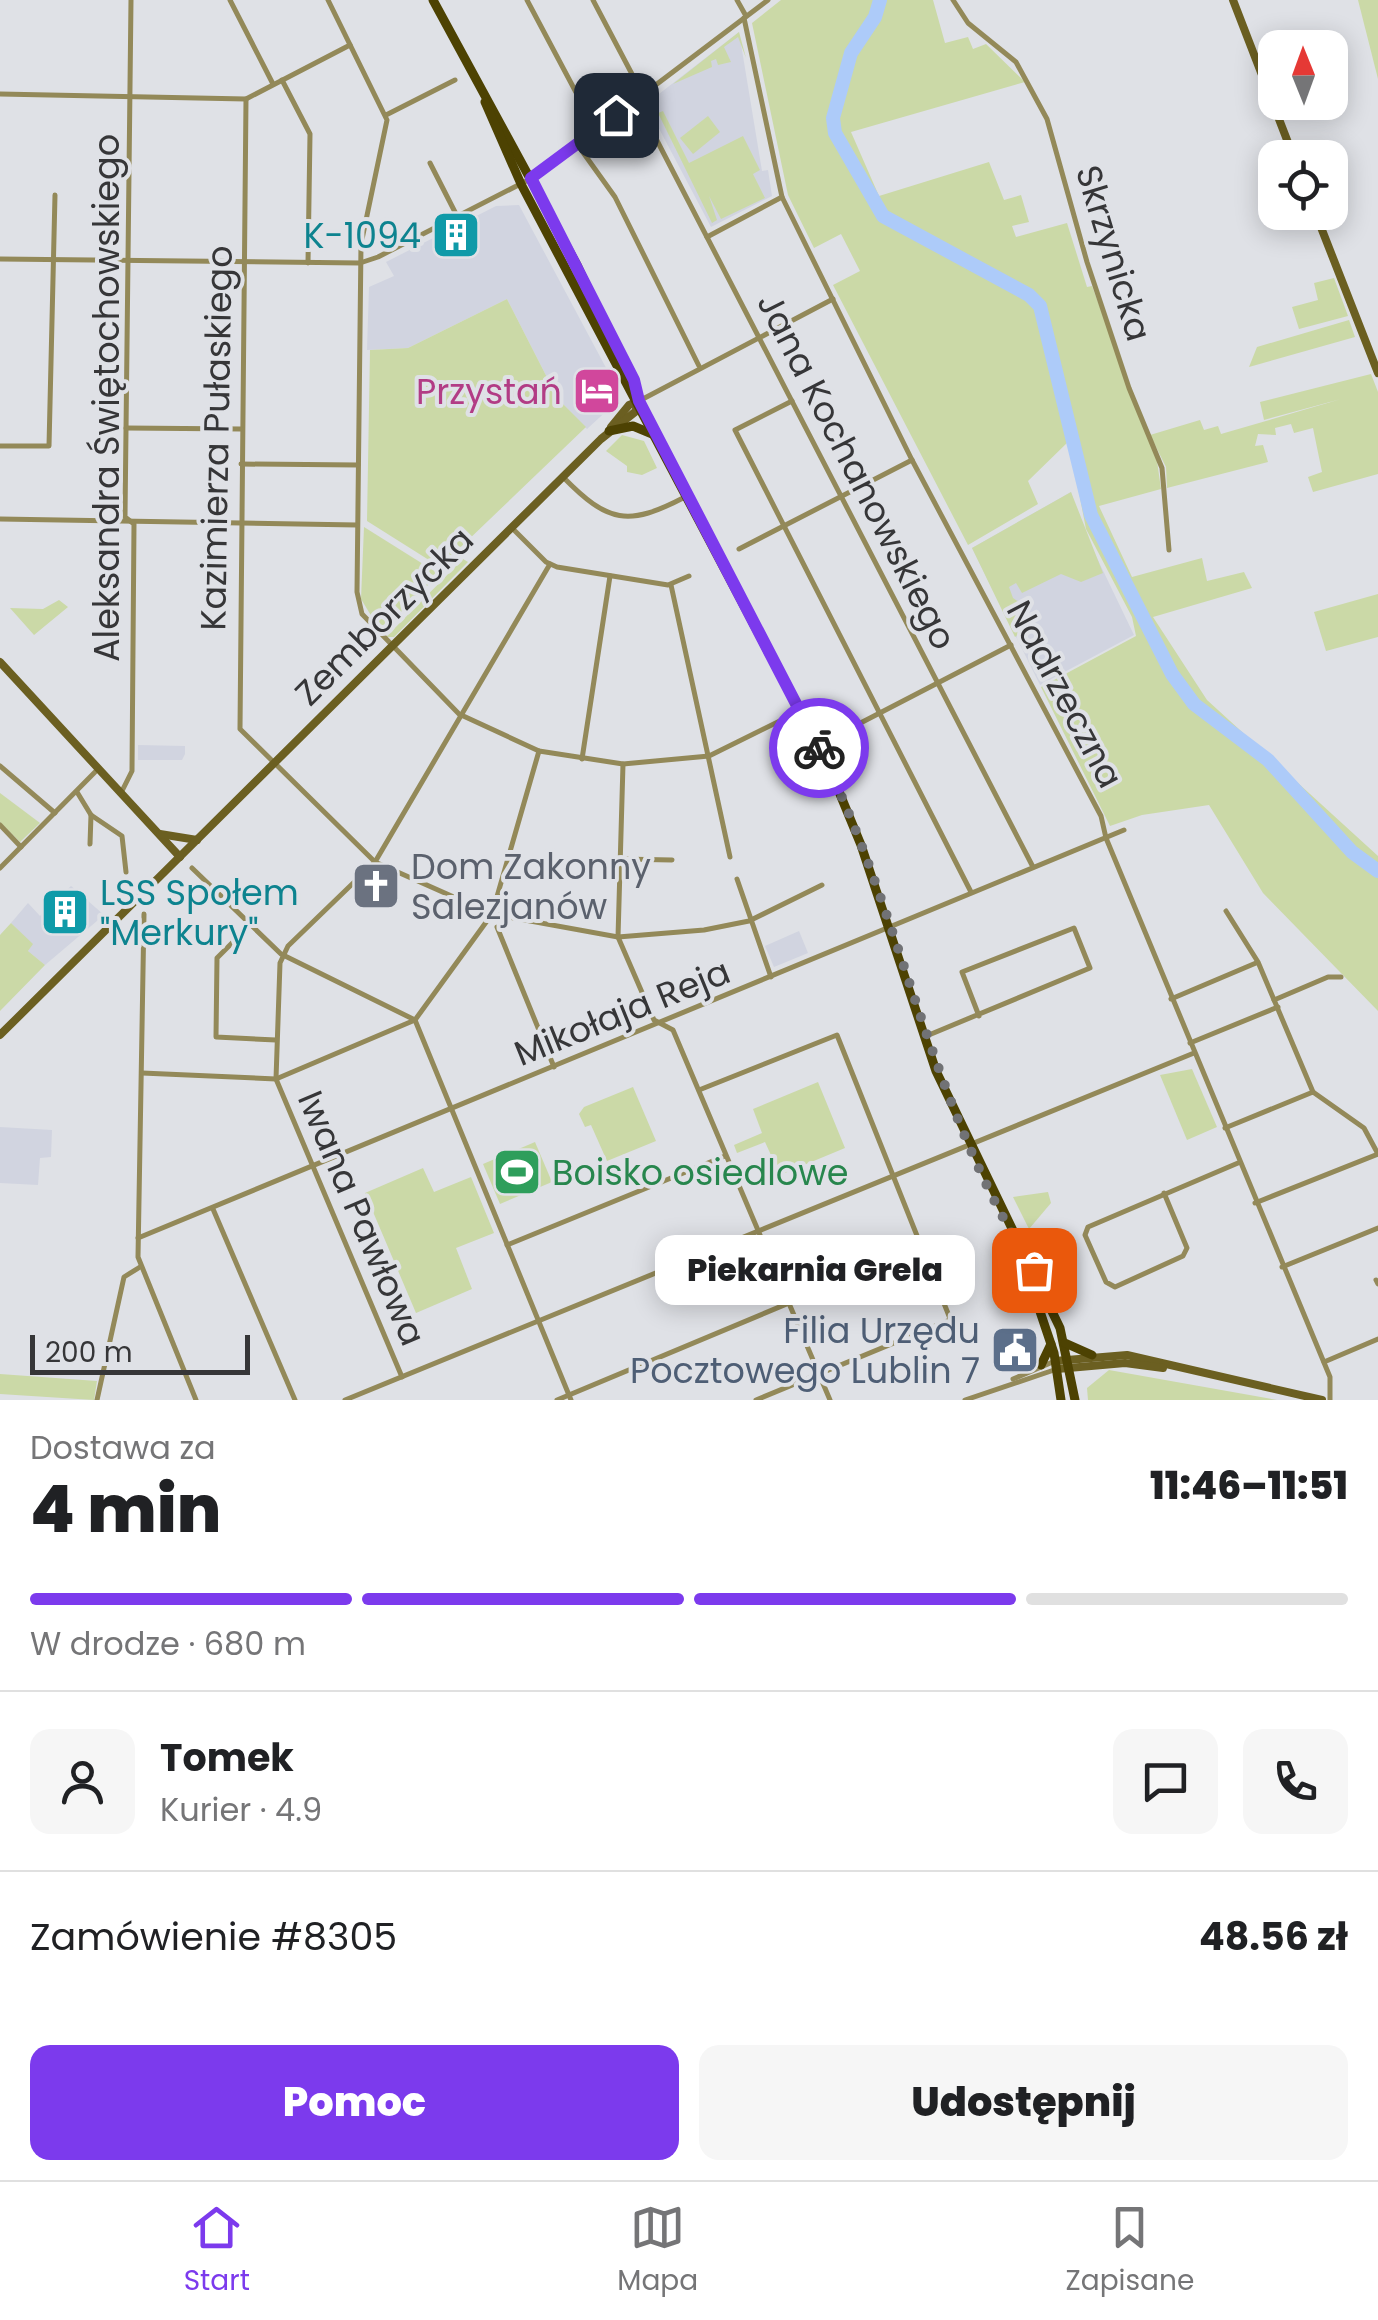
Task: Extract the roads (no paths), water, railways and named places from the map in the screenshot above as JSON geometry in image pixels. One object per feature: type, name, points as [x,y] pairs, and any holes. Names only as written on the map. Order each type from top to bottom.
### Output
[{"type":"main road","points":[[433,0],[634,380],[639,401],[818,745],[861,845],[924,1037],[969,1143],[1065,1343],[1075,1400]]},
{"type":"main road","points":[[609,431],[633,426],[657,436]]},
{"type":"main road","points":[[1019,1248],[1051,1344],[1061,1400]]},
{"type":"main road","points":[[1065,1343],[1092,1356]]},
{"type":"main road","points":[[1041,1364],[1051,1344]]},
{"type":"street","name":"Aleksandra Świętochowskiego","points":[[122,793],[132,772],[134,524],[124,517],[131,0]]},
{"type":"street","points":[[230,0],[274,84]]},
{"type":"street","points":[[328,0],[386,115],[360,263],[357,601],[362,614],[390,648],[460,714],[538,752],[623,764],[709,756],[800,711]]},
{"type":"street","points":[[527,0],[596,130]]},
{"type":"street","name":"Jana Kochanowskiego","points":[[593,0],[707,237],[1033,867]]},
{"type":"street","name":"Nadrzeczna","points":[[737,0],[745,17],[782,198],[912,460],[1101,816],[1106,838],[1238,1163],[1324,1362],[1331,1382],[1330,1400]]},
{"type":"street","points":[[0,259],[360,263],[526,181],[768,0]]},
{"type":"street","name":"Skrzynicka","points":[[953,0],[968,23],[1016,62],[1047,119],[1087,262],[1140,419],[1162,468],[1168,550]]},
{"type":"street","points":[[1233,0],[1287,140]]},
{"type":"street","points":[[0,94],[246,99],[350,44]]},
{"type":"street","points":[[282,80],[310,134],[308,263]]},
{"type":"street","points":[[386,115],[454,80]]},
{"type":"street","name":"Kazimierza Pułaskiego","points":[[246,99],[238,723],[273,763],[375,862]]},
{"type":"street","points":[[578,144],[614,197],[699,366]]},
{"type":"street","points":[[430,164],[457,216]]},
{"type":"street","points":[[0,446],[49,446],[55,195]]},
{"type":"street","points":[[707,237],[782,198]]},
{"type":"street","points":[[1322,230],[1378,373]]},
{"type":"street","points":[[639,401],[699,366],[833,299]]},
{"type":"street","points":[[792,400],[735,430],[972,892]]},
{"type":"street","name":"Zemborzycka","points":[[0,1035],[609,431],[635,412],[639,401]]},
{"type":"street","points":[[126,428],[241,429]]},
{"type":"street","points":[[739,549],[912,460]]},
{"type":"street","points":[[241,464],[358,465]]},
{"type":"street","points":[[563,477],[596,510],[612,513],[645,518],[688,496]]},
{"type":"street","points":[[0,520],[358,525]]},
{"type":"street","points":[[512,528],[550,564],[671,585],[689,576]]},
{"type":"street","points":[[282,954],[375,862],[550,564]]},
{"type":"street","points":[[582,758],[610,576]]},
{"type":"street","points":[[671,585],[730,857]]},
{"type":"street","points":[[818,745],[1011,646]]},
{"type":"street","points":[[0,662],[180,857]]},
{"type":"street","points":[[142,1073],[276,1078],[415,1020],[492,914],[538,752]]},
{"type":"street","points":[[623,764],[618,937],[654,1020],[673,1030],[830,1400]]},
{"type":"street","points":[[0,766],[55,813]]},
{"type":"street","points":[[0,868],[98,769]]},
{"type":"street","points":[[77,791],[91,814],[122,836],[126,872]]},
{"type":"street","points":[[90,844],[91,814]]},
{"type":"street","points":[[0,825],[21,846]]},
{"type":"street","name":"Mikołaja Reja","points":[[138,1238],[1124,830]]},
{"type":"street","points":[[160,834],[197,840]]},
{"type":"street","points":[[620,859],[672,860]]},
{"type":"street","points":[[375,862],[492,914],[618,937],[749,921],[822,885]]},
{"type":"street","points":[[192,868],[282,954],[415,1020],[570,1398]]},
{"type":"street","points":[[737,880],[771,977]]},
{"type":"street","points":[[1226,911],[1258,962],[1313,1092],[1364,1128],[1378,1154],[1255,1204]]},
{"type":"street","points":[[144,914],[140,1267],[196,1400]]},
{"type":"street","points":[[250,925],[217,958],[216,1038],[277,1040]]},
{"type":"street","points":[[497,927],[554,1067]]},
{"type":"street","points":[[924,1037],[979,1016],[1090,968],[1074,928],[962,972],[979,1016]]},
{"type":"street","name":"Iwana Pawłowa","points":[[282,954],[276,1078],[402,1377]]},
{"type":"street","points":[[1172,999],[1258,962]]},
{"type":"street","points":[[1274,1000],[1328,977],[1341,977]]},
{"type":"street","points":[[1190,1043],[1278,1007]]},
{"type":"street","points":[[698,1090],[836,1035],[957,1336]]},
{"type":"street","points":[[345,1400],[1194,1053]]},
{"type":"street","points":[[1225,1128],[1313,1092]]},
{"type":"street","points":[[507,1245],[725,1156]]},
{"type":"street","points":[[1164,1194],[1187,1248],[1183,1256],[1115,1287],[1106,1282],[1085,1235],[1088,1226],[1164,1194],[1238,1163]]},
{"type":"street","points":[[213,1209],[294,1400]]},
{"type":"street","points":[[1282,1268],[1378,1228]]},
{"type":"street","points":[[97,1400],[124,1277],[140,1267]]},
{"type":"street","points":[[557,1400],[570,1398],[856,1275]]},
{"type":"street","points":[[756,1400],[953,1319]]},
{"type":"street","points":[[1324,1362],[1378,1340]]},
{"type":"street","points":[[1070,1364],[1092,1356],[1126,1355],[1167,1368]]},
{"type":"street","points":[[1007,1383],[1041,1364],[1125,1363],[1322,1400]]},
{"type":"street","points":[[969,1399],[1056,1365]]},
{"type":"waterway","points":[[880,0],[875,17],[851,53],[833,118],[835,133],[883,216],[1029,295],[1040,306],[1091,515],[1172,674],[1194,704],[1268,760],[1352,852],[1378,871]]},
{"type":"place","name":"K-1094","points":[[456,235]]},
{"type":"place","name":"Przystań","points":[[597,391]]},
{"type":"place","name":"Dom Zakonny Salezjanów","points":[[376,886]]},
{"type":"place","name":"LSS Społem \"Merkury\"","points":[[65,912]]},
{"type":"place","name":"Boisko osiedlowe","points":[[517,1172]]},
{"type":"place","name":"Piekarnia Grela","points":[[1034,1270]]},
{"type":"place","name":"Filia Urzędu Pocztowego Lublin 7","points":[[1015,1350]]}]
